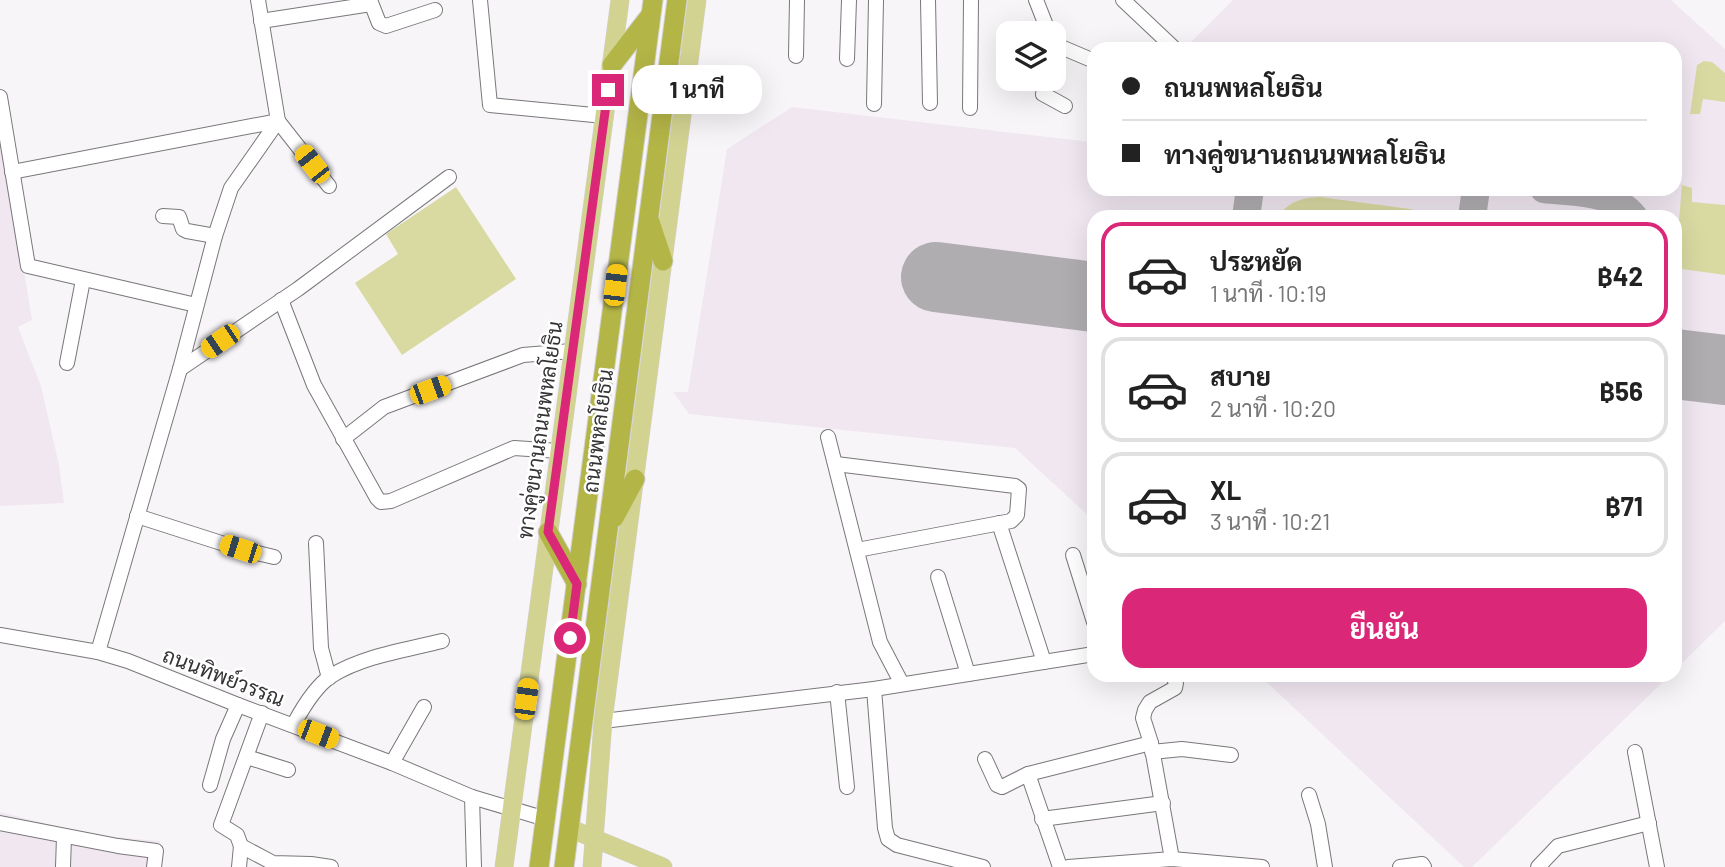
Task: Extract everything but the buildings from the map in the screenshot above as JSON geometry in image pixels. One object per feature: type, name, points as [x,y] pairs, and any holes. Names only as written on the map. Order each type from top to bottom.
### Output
[{"type":"highway","name":"ถนนพหลโยธิน","points":[[564,867],[677,0]]},
{"type":"highway","points":[[612,65],[652,8]]},
{"type":"highway","name":"ถนนพหลโยธิน","points":[[539,867],[652,8]]},
{"type":"highway","points":[[648,215],[663,261]]},
{"type":"highway","points":[[607,531],[635,479]]},
{"type":"highway","points":[[548,532],[577,584]]},
{"type":"highway","points":[[546,819],[569,828]]},
{"type":"main road","name":"ทางคู่ขนานถนนพหลโยธิน","points":[[504,867],[620,0]]},
{"type":"main road","points":[[592,867],[603,721],[697,0]]},
{"type":"main road","points":[[569,828],[663,867]]},
{"type":"street","points":[[258,0],[278,121],[329,186]]},
{"type":"street","points":[[480,0],[490,105],[604,116]]},
{"type":"street","points":[[796,56],[797,0]]},
{"type":"street","points":[[847,59],[849,0]]},
{"type":"street","points":[[874,104],[876,0]]},
{"type":"street","points":[[928,0],[930,103]]},
{"type":"street","points":[[970,108],[971,0]]},
{"type":"street","points":[[1036,0],[1044,21]]},
{"type":"street","points":[[1123,0],[1168,42]]},
{"type":"street","points":[[261,21],[370,2],[379,23],[386,26],[435,10]]},
{"type":"street","points":[[1066,49],[1087,58]]},
{"type":"street","points":[[1044,91],[1043,94],[1065,106]]},
{"type":"street","points":[[0,97],[26,264],[32,268],[196,305]]},
{"type":"street","points":[[12,172],[278,121]]},
{"type":"street","points":[[98,652],[180,369],[215,236],[231,188],[278,121]]},
{"type":"street","points":[[180,369],[281,300],[449,177]]},
{"type":"street","points":[[163,216],[179,217],[183,229],[187,231],[215,236]]},
{"type":"street","points":[[67,363],[83,280]]},
{"type":"street","points":[[281,300],[314,385],[377,498],[382,502],[514,448],[559,451]]},
{"type":"street","points":[[343,439],[384,407],[523,355],[572,351]]},
{"type":"street","points":[[828,437],[880,642],[902,684]]},
{"type":"street","points":[[836,464],[1015,486],[1019,492],[1015,519],[857,550]]},
{"type":"street","points":[[137,516],[274,557]]},
{"type":"street","points":[[999,523],[1044,662]]},
{"type":"street","points":[[316,543],[321,648],[329,678]]},
{"type":"street","points":[[1073,555],[1087,600]]},
{"type":"street","points":[[938,577],[968,674]]},
{"type":"street","name":"ถนนทิพย์วรรณ","points":[[0,635],[98,652],[128,661],[393,762],[472,797],[546,819]]},
{"type":"street","points":[[294,724],[301,711],[329,678],[347,668],[383,656],[442,641]]},
{"type":"street","points":[[603,721],[874,689],[1087,655]]},
{"type":"street","points":[[1172,859],[1152,747],[1143,718],[1150,702],[1175,688],[1176,682]]},
{"type":"street","points":[[874,689],[888,839],[897,845],[983,867]]},
{"type":"street","points":[[837,692],[847,787]]},
{"type":"street","points":[[210,785],[223,739],[238,705]]},
{"type":"street","points":[[393,762],[424,707]]},
{"type":"street","points":[[239,867],[241,846],[237,835],[221,825],[262,713]]},
{"type":"street","points":[[985,759],[999,787],[1028,774],[1152,747],[1231,755]]},
{"type":"street","points":[[1635,752],[1657,867]]},
{"type":"street","points":[[247,757],[288,770]]},
{"type":"street","points":[[1028,774],[1060,867]]},
{"type":"street","points":[[1309,794],[1318,824],[1325,867]]},
{"type":"street","points":[[472,797],[474,867]]},
{"type":"street","points":[[1042,819],[1163,803]]},
{"type":"street","points":[[0,823],[156,850],[154,867]]},
{"type":"street","points":[[1538,867],[1558,846],[1649,823]]},
{"type":"street","points":[[63,867],[64,836]]},
{"type":"street","points":[[241,846],[273,863],[331,867]]},
{"type":"street","points":[[1068,867],[1172,859],[1262,867]]},
{"type":"street","points":[[1400,867],[1422,864],[1424,867]]},
{"type":"shaded area","points":[[1233,0],[1671,0],[1725,49],[1725,621],[1682,663],[1682,210],[1087,210],[1087,515],[1015,448],[689,414],[673,392],[688,392],[727,149],[792,107],[1087,142],[1087,196],[1682,196],[1682,42],[1191,42]]},
{"type":"shaded area","points":[[0,124],[32,320],[18,327],[41,386],[59,465],[64,503],[0,506]]},
{"type":"shaded area","points":[[1266,682],[1663,682],[1472,867],[1464,867]]},
{"type":"shaded area","points":[[0,812],[91,835],[160,841],[157,867],[0,867]]},
{"type":"green space","points":[[1704,61],[1712,62],[1725,73],[1725,102],[1703,99],[1700,114],[1690,114],[1697,65]]},
{"type":"green space","points":[[1682,185],[1692,188],[1692,202],[1725,205],[1725,275],[1682,269],[1682,210],[1680,210]]},
{"type":"green space","points":[[456,187],[516,279],[402,355],[355,283],[398,254],[386,234]]},
{"type":"green space","points":[[1320,197],[1414,210],[1284,210],[1296,201]]},
{"type":"taxiway","points":[[1247,210],[1249,196]]},
{"type":"taxiway","points":[[1473,210],[1475,196]]},
{"type":"taxiway","points":[[1601,196],[1627,210]]},
{"type":"runway","points":[[936,277],[1087,296]]},
{"type":"runway","points":[[1682,365],[1725,370]]},
{"type":"route","points":[[570,638],[577,584],[548,532],[608,90]]}]
